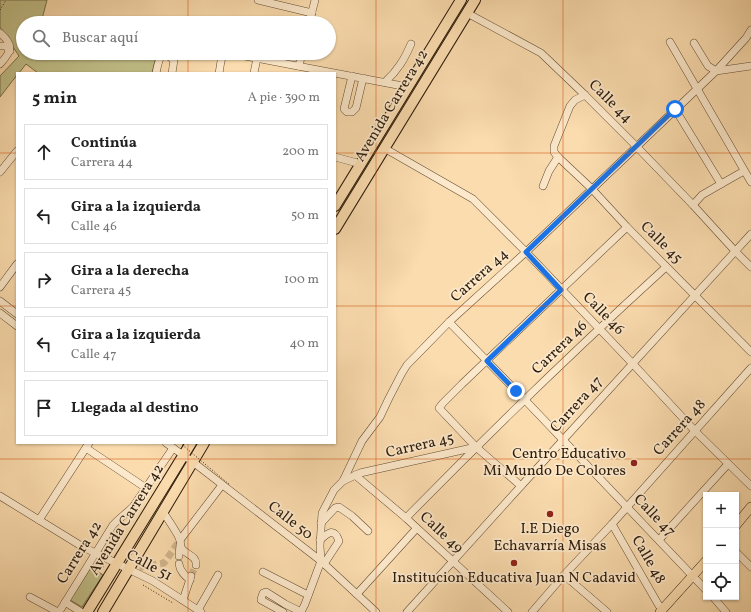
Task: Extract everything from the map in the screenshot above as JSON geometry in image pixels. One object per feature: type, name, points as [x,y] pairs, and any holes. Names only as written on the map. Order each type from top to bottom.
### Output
[{"type":"highway","name":"Avenida Carrera 42","points":[[336,204],[461,0]]},
{"type":"highway","name":"Avenida Carrera 42","points":[[336,227],[475,0]]},
{"type":"highway","points":[[387,121],[420,89]]},
{"type":"highway","name":"Avenida Carrera 42","points":[[87,612],[190,444]]},
{"type":"highway","name":"Avenida Carrera 42","points":[[103,612],[203,444]]},
{"type":"main road","points":[[739,521],[751,507]]},
{"type":"main road","points":[[661,611],[704,564]]},
{"type":"street","points":[[258,0],[312,13]]},
{"type":"street","points":[[311,16],[315,0]]},
{"type":"street","name":"Calle 44","points":[[467,13],[541,53],[636,146],[751,267]]},
{"type":"street","name":"Carrera 44","points":[[321,523],[322,513],[334,490],[343,481],[362,441],[380,417],[407,366],[449,322],[526,252],[716,70],[748,37],[751,30]]},
{"type":"street","points":[[0,64],[10,51],[9,44],[2,35]]},
{"type":"street","points":[[670,42],[751,182]]},
{"type":"street","points":[[694,43],[708,66],[716,70],[751,66]]},
{"type":"street","points":[[385,82],[395,74],[404,60],[411,44]]},
{"type":"street","points":[[0,46],[6,46],[10,51]]},
{"type":"street","points":[[156,72],[159,60]]},
{"type":"street","points":[[172,72],[174,60]]},
{"type":"street","points":[[219,72],[221,60]]},
{"type":"street","points":[[254,72],[257,60]]},
{"type":"street","points":[[268,60],[331,72]]},
{"type":"street","points":[[299,66],[300,60]]},
{"type":"street","points":[[336,73],[408,87]]},
{"type":"street","points":[[352,76],[344,109],[347,112],[352,112],[356,108],[363,78]]},
{"type":"street","points":[[544,186],[556,154],[554,146],[570,106],[575,100],[585,95]]},
{"type":"street","points":[[675,109],[721,184]]},
{"type":"street","name":"Calle 46","points":[[384,148],[473,199],[526,252],[695,431],[751,486]]},
{"type":"street","points":[[0,172],[16,152]]},
{"type":"street","name":"Calle 45","points":[[556,154],[751,352]]},
{"type":"street","points":[[336,157],[361,164]]},
{"type":"street","points":[[693,205],[702,195],[744,172]]},
{"type":"street","points":[[521,486],[476,447],[439,408],[627,227]]},
{"type":"street","name":"Carrera 47","points":[[407,612],[751,234]]},
{"type":"street","points":[[0,287],[16,265]]},
{"type":"street","name":"Carrera 46","points":[[406,518],[476,447],[666,267]]},
{"type":"street","points":[[0,301],[16,313]]},
{"type":"street","points":[[0,313],[16,325]]},
{"type":"street","name":"Calle 47","points":[[449,322],[526,400],[703,586]]},
{"type":"street","name":"Carrera 48","points":[[532,612],[751,368]]},
{"type":"street","name":"Calle 50","points":[[167,444],[226,485],[322,562],[376,612]]},
{"type":"street","points":[[39,520],[88,446],[146,488]]},
{"type":"street","name":"Carrera 45","points":[[343,481],[369,470],[476,447]]},
{"type":"street","name":"Carrera 42","points":[[81,612],[65,602],[113,525],[133,507],[173,448]]},
{"type":"street","points":[[660,540],[728,464]]},
{"type":"street","name":"Calle 49","points":[[355,475],[406,518],[416,529],[508,612]]},
{"type":"street","points":[[179,556],[180,542],[226,485]]},
{"type":"street","name":"Calle 51","points":[[0,496],[83,547],[153,580],[200,611]]},
{"type":"street","points":[[322,562],[320,540],[321,523],[335,508],[339,507],[352,516],[368,531]]},
{"type":"street","points":[[163,512],[183,550],[195,559],[196,565]]},
{"type":"street","name":"Calle 48","points":[[612,524],[661,611]]},
{"type":"street","points":[[357,594],[416,529]]},
{"type":"street","points":[[283,612],[260,599],[263,592],[266,592],[301,612],[322,562],[339,541],[337,535],[332,533],[328,533],[320,540]]},
{"type":"street","points":[[739,555],[751,568]]},
{"type":"street","points":[[178,564],[182,573],[190,578],[183,600]]},
{"type":"street","points":[[263,572],[308,594]]},
{"type":"street","points":[[200,611],[218,575]]},
{"type":"street","points":[[564,575],[607,612]]},
{"type":"street","points":[[30,597],[58,612],[65,602]]},
{"type":"street","points":[[715,600],[726,612]]},
{"type":"path","points":[[0,10],[6,0]]},
{"type":"path","points":[[181,444],[226,485]]},
{"type":"path","points":[[144,585],[175,604]]},
{"type":"shaded area","points":[[0,0],[47,0],[43,16],[16,16],[16,51],[0,27]]},
{"type":"shaded area","points":[[16,59],[155,60],[152,72],[37,72],[26,64],[20,72],[16,72],[16,76],[0,97],[0,76]]},
{"type":"shaded area","points":[[91,567],[103,575],[82,607],[70,600]]},
{"type":"tunnel","points":[[129,569],[164,563],[180,540]]},
{"type":"tunnel","points":[[191,576],[196,565]]},
{"type":"place","name":"Centro Educativo Mi Mundo De Colores","points":[[634,463]]},
{"type":"place","name":"I.E Diego Echavarría Misas","points":[[550,514]]},
{"type":"place","name":"Institucion Educativa Juan N Cadavid","points":[[514,563]]},
{"type":"route","points":[[516,391],[487,361],[561,290],[526,252],[675,109]]}]
